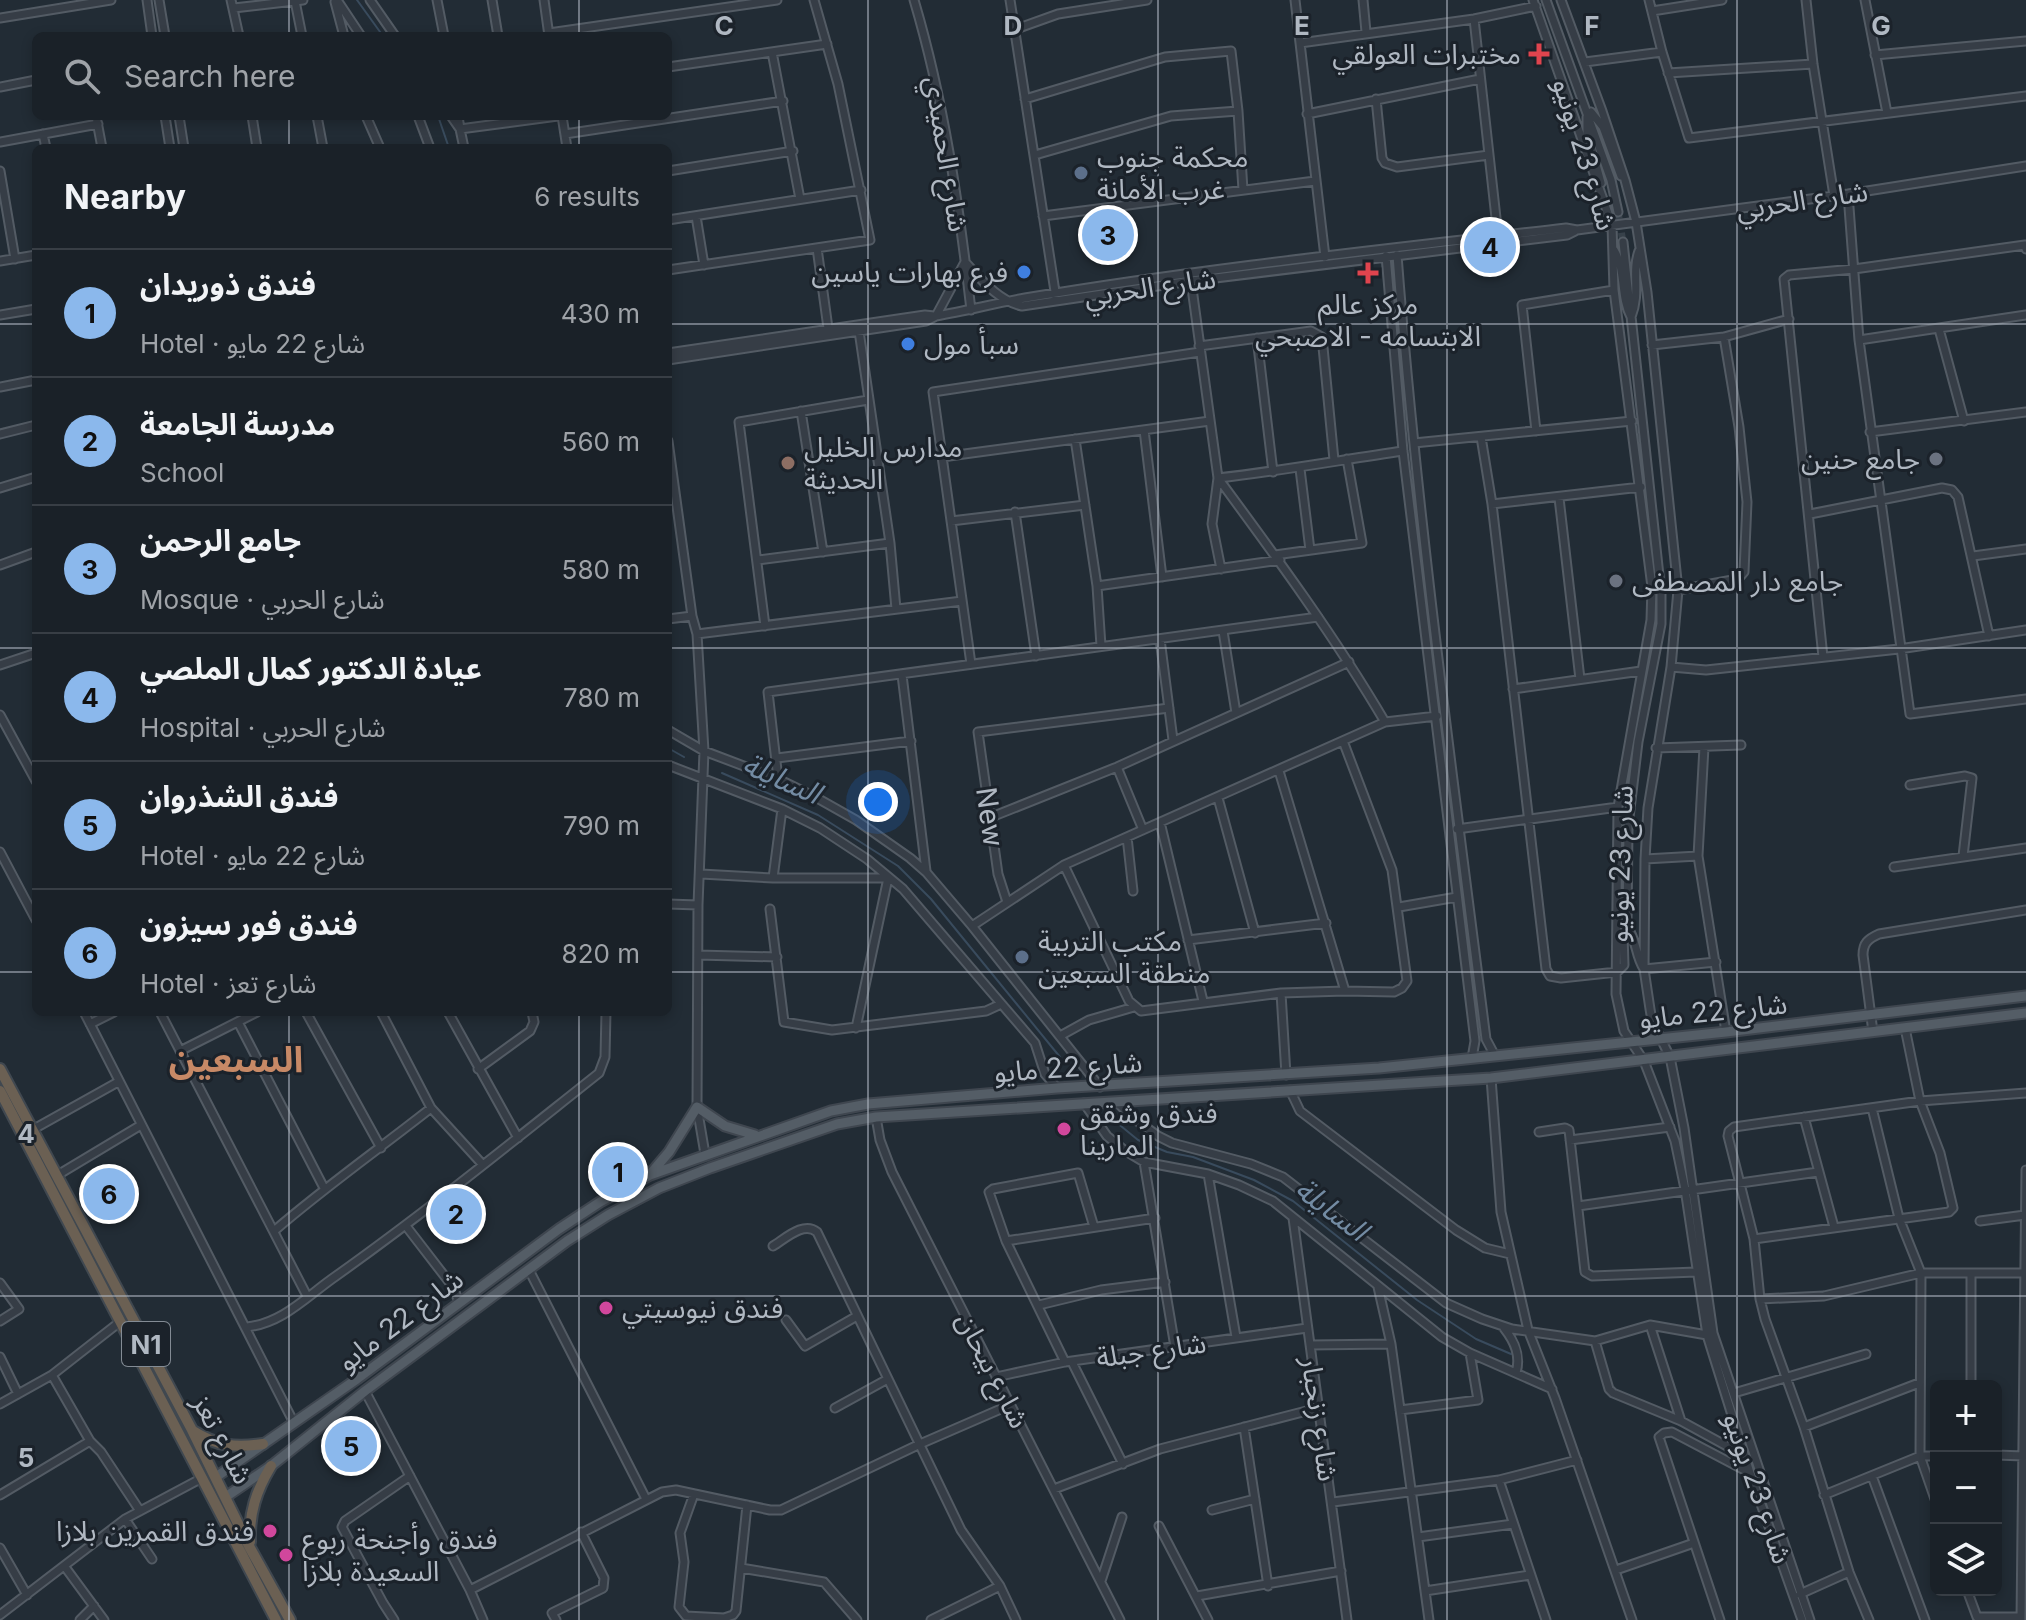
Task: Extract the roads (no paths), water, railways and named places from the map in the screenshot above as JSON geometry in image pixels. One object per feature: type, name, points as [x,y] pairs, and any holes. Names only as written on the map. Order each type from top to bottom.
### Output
[{"type":"highway","name":"شارع تعز","points":[[0,1069],[290,1620]]},
{"type":"highway","name":"شارع تعز","points":[[1,1094],[276,1620]]},
{"type":"highway","points":[[192,1430],[220,1446],[239,1448],[263,1444]]},
{"type":"highway","points":[[250,1548],[252,1507],[260,1483],[271,1466]]},
{"type":"main road","name":"شارع 22 مايو","points":[[216,1477],[357,1379],[600,1202],[650,1175],[831,1111],[868,1104],[1057,1088],[1286,1075],[1495,1056],[2026,996]]},
{"type":"main road","name":"شارع 22 مايو","points":[[227,1496],[271,1466],[365,1391],[567,1241],[608,1215],[659,1188],[837,1124],[876,1117],[1491,1078],[2026,1013]]},
{"type":"main road","points":[[1100,1087],[1117,1102]]},
{"type":"main road","points":[[1057,1088],[1084,1103]]},
{"type":"main road","points":[[650,1175],[669,1152],[697,1107],[725,1126],[758,1136]]},
{"type":"main road","points":[[705,1154],[710,1168]]},
{"type":"main road","points":[[459,1302],[469,1315]]},
{"type":"main road","points":[[357,1379],[365,1391]]},
{"type":"street","points":[[0,18],[111,0]]},
{"type":"street","points":[[147,0],[151,32]]},
{"type":"street","points":[[159,0],[164,32]]},
{"type":"street","points":[[238,32],[233,4],[303,0]]},
{"type":"street","points":[[336,0],[343,32]]},
{"type":"street","points":[[336,0],[358,32]]},
{"type":"street","points":[[370,0],[392,32]]},
{"type":"street","points":[[437,0],[443,32]]},
{"type":"street","points":[[492,0],[497,32]]},
{"type":"street","points":[[544,0],[549,32]]},
{"type":"street","points":[[569,32],[777,0]]},
{"type":"street","points":[[672,269],[870,240],[827,44],[814,0]]},
{"type":"street","name":"شارع الحميدي","points":[[914,0],[931,56],[944,118],[971,310]]},
{"type":"street","points":[[1010,0],[1056,297]]},
{"type":"street","points":[[1016,29],[1058,14],[1147,0]]},
{"type":"street","points":[[1295,0],[1325,257]]},
{"type":"street","points":[[1363,0],[1366,32]]},
{"type":"street","points":[[1546,0],[1587,107],[1618,212]]},
{"type":"street","name":"شارع 23 يونيو","points":[[1561,0],[1625,180],[1636,222],[1678,590],[1671,667],[1656,748],[1645,859],[1644,969],[1652,1021],[1670,1057],[1710,1334],[1734,1393],[1798,1594],[1802,1620]]},
{"type":"street","points":[[1649,0],[1689,138],[2026,96]]},
{"type":"street","points":[[1652,11],[1722,0]]},
{"type":"street","points":[[1806,0],[1834,196]]},
{"type":"street","points":[[1865,0],[1887,113]]},
{"type":"street","points":[[295,1],[301,32]]},
{"type":"street","points":[[1300,43],[1474,19],[1534,3]]},
{"type":"street","name":"شارع 23 يونيو","points":[[1534,3],[1612,225],[1614,290],[1652,587],[1651,620],[1618,807],[1616,994],[1624,1031],[1644,1061],[1670,1127],[1689,1188],[1696,1272],[1710,1334],[1750,1473],[1810,1620]]},
{"type":"street","points":[[1474,19],[1498,236]]},
{"type":"street","points":[[1875,55],[2026,41]]},
{"type":"street","points":[[672,66],[827,44]]},
{"type":"street","points":[[1025,99],[1165,57],[1231,51],[1243,190]]},
{"type":"street","points":[[772,52],[800,199]]},
{"type":"street","points":[[1585,62],[1662,52]]},
{"type":"street","points":[[1668,73],[1813,64]]},
{"type":"street","points":[[1307,114],[1480,79]]},
{"type":"street","points":[[0,87],[32,81]]},
{"type":"street","points":[[1376,99],[1385,163],[1397,167],[1489,155]]},
{"type":"street","points":[[672,118],[783,101]]},
{"type":"street","points":[[1587,107],[1603,127],[1617,171],[1625,180]]},
{"type":"street","points":[[1587,107],[1587,132],[1602,179],[1600,188]]},
{"type":"street","points":[[1035,155],[1171,116],[1238,111]]},
{"type":"street","points":[[0,142],[97,120],[101,144]]},
{"type":"street","points":[[166,120],[169,144]]},
{"type":"street","points":[[180,120],[183,144]]},
{"type":"street","points":[[253,120],[256,144]]},
{"type":"street","points":[[318,120],[322,144]]},
{"type":"street","points":[[368,120],[378,144]]},
{"type":"street","points":[[420,120],[428,144]]},
{"type":"street","points":[[454,120],[460,129]]},
{"type":"street","points":[[459,120],[463,144]]},
{"type":"street","points":[[460,129],[507,120]]},
{"type":"street","points":[[561,120],[566,144]]},
{"type":"street","points":[[565,134],[657,120]]},
{"type":"street","points":[[43,134],[45,144]]},
{"type":"street","points":[[672,170],[793,151]]},
{"type":"street","name":"شارع الحربي","points":[[672,352],[1009,303],[1022,306],[1056,297],[1325,257],[1566,228],[1577,230],[1834,196],[2026,166]]},
{"type":"street","points":[[0,171],[15,259]]},
{"type":"street","points":[[1043,216],[1315,181]]},
{"type":"street","points":[[672,219],[861,190]]},
{"type":"street","points":[[1848,194],[1859,340],[1910,714],[2026,699]]},
{"type":"street","points":[[696,216],[704,265]]},
{"type":"street","name":"شارع الحربي","points":[[1056,297],[1567,235],[1577,230]]},
{"type":"street","points":[[1481,437],[1492,504],[1546,969],[1550,976],[1561,978],[1617,972],[1624,965],[1628,826],[1638,742],[1652,679],[1661,609],[1623,242]]},
{"type":"street","points":[[1823,657],[1786,276],[2025,245],[2026,249]]},
{"type":"street","points":[[817,248],[828,328]]},
{"type":"street","points":[[1613,248],[1619,258],[1623,302],[1631,317]]},
{"type":"street","points":[[1631,317],[1637,302],[1636,263],[1640,248]]},
{"type":"street","points":[[1397,255],[1406,378],[1446,715],[1486,1039],[1495,1056]]},
{"type":"street","points":[[0,261],[32,256]]},
{"type":"street","points":[[1386,256],[1403,451],[1475,1040],[1472,1058]]},
{"type":"street","points":[[936,316],[965,262],[1009,303]]},
{"type":"street","points":[[1191,281],[1218,478],[1212,524],[1221,569]]},
{"type":"street","points":[[1536,431],[1522,305],[1614,290]]},
{"type":"street","points":[[0,315],[32,310]]},
{"type":"street","points":[[1859,340],[2026,315]]},
{"type":"street","name":"شارع الحربي","points":[[672,359],[926,321],[936,316]]},
{"type":"street","points":[[1652,345],[1724,337],[1789,319]]},
{"type":"street","points":[[1939,329],[1964,421]]},
{"type":"street","points":[[859,331],[890,543],[896,609]]},
{"type":"street","points":[[971,664],[933,392],[1311,331],[1322,337],[1334,460]]},
{"type":"street","points":[[1678,590],[1738,579],[1744,572],[1747,502],[1739,427],[1724,337]]},
{"type":"street","points":[[1257,338],[1273,472]]},
{"type":"street","points":[[1395,379],[1406,378]]},
{"type":"street","points":[[0,387],[32,381]]},
{"type":"street","points":[[765,626],[739,422],[868,400]]},
{"type":"street","points":[[801,411],[823,552]]},
{"type":"street","points":[[1870,432],[2026,412]]},
{"type":"street","points":[[942,457],[1210,421]]},
{"type":"street","points":[[1414,443],[1632,421]]},
{"type":"street","points":[[0,434],[32,426]]},
{"type":"street","points":[[1144,430],[1162,577]]},
{"type":"street","points":[[1075,439],[1097,586],[1101,646]]},
{"type":"street","points":[[1218,478],[1300,469],[1334,460],[1403,451]]},
{"type":"street","points":[[1097,586],[1221,569],[1310,550],[1362,543],[1347,459]]},
{"type":"street","points":[[1300,469],[1310,550]]},
{"type":"street","points":[[672,470],[697,634],[704,751],[698,905],[697,1107],[705,1154]]},
{"type":"street","points":[[0,488],[32,478]]},
{"type":"street","points":[[1218,478],[1278,558],[1349,662],[1385,722]]},
{"type":"street","points":[[1492,504],[1641,487]]},
{"type":"street","points":[[1810,514],[1942,488],[1952,490],[1958,497],[1973,556],[1989,636]]},
{"type":"street","points":[[1559,498],[1580,679]]},
{"type":"street","points":[[951,521],[1085,505]]},
{"type":"street","points":[[1015,512],[1036,656]]},
{"type":"street","points":[[1411,514],[1422,512]]},
{"type":"street","points":[[758,560],[890,543]]},
{"type":"street","points":[[1973,556],[2026,549]]},
{"type":"street","points":[[0,564],[32,553]]},
{"type":"street","points":[[697,634],[962,601]]},
{"type":"street","points":[[672,618],[692,616]]},
{"type":"street","points":[[778,779],[768,692],[1318,617]]},
{"type":"street","points":[[1671,667],[1706,670],[1899,649],[2026,630]]},
{"type":"street","points":[[1223,631],[1236,713]]},
{"type":"street","points":[[1160,639],[1173,740]]},
{"type":"street","points":[[0,665],[32,654]]},
{"type":"street","points":[[989,818],[1117,767],[1349,662]]},
{"type":"street","points":[[1513,689],[1641,671]]},
{"type":"street","points":[[902,675],[926,872]]},
{"type":"street","name":"New","points":[[1007,902],[998,874],[978,732],[1169,708]]},
{"type":"street","points":[[0,715],[32,774]]},
{"type":"street","points":[[972,926],[1064,865],[1160,822],[1385,722],[1446,715]]},
{"type":"street","points":[[672,732],[704,751],[778,779],[856,820],[926,872],[1100,1087]]},
{"type":"street","points":[[777,758],[911,741]]},
{"type":"street","points":[[1060,1036],[1089,1020],[1134,1007],[1148,1011],[1203,1001],[1281,993],[1394,992],[1402,988],[1407,981],[1392,870],[1343,741]]},
{"type":"street","points":[[1656,748],[1741,745]]},
{"type":"street","points":[[1704,747],[1698,856],[1726,1032]]},
{"type":"street","points":[[672,767],[782,809],[846,844],[903,889],[999,1005],[1035,1043],[1045,1074],[1057,1088]]},
{"type":"street","points":[[1117,767],[1143,830]]},
{"type":"street","points":[[1279,771],[1345,991]]},
{"type":"street","points":[[1910,785],[1965,776],[1972,778],[1963,856]]},
{"type":"street","points":[[1218,798],[1255,933]]},
{"type":"street","points":[[1449,830],[1618,807]]},
{"type":"street","points":[[773,878],[782,809]]},
{"type":"street","points":[[1160,822],[1203,1001]]},
{"type":"street","points":[[1127,837],[1133,891]]},
{"type":"street","points":[[1894,867],[2026,848]]},
{"type":"street","points":[[0,852],[32,912]]},
{"type":"street","points":[[1645,859],[1698,856]]},
{"type":"street","points":[[1064,865],[1134,1007]]},
{"type":"street","points":[[701,874],[773,878],[888,878]]},
{"type":"street","points":[[856,1028],[888,878]]},
{"type":"street","points":[[1399,907],[1457,897]]},
{"type":"street","points":[[672,904],[698,905]]},
{"type":"street","points":[[770,909],[784,1022],[832,1030],[986,1011],[999,1005]]},
{"type":"street","points":[[1873,1032],[1863,955],[1863,946],[1869,939],[1879,934],[2026,910]]},
{"type":"street","points":[[1188,940],[1326,923]]},
{"type":"street","points":[[1627,927],[1644,969],[1716,962]]},
{"type":"street","points":[[698,955],[777,957]]},
{"type":"street","points":[[1281,993],[1286,1075]]},
{"type":"street","points":[[86,1016],[294,1423]]},
{"type":"street","points":[[90,1024],[106,1016]]},
{"type":"street","points":[[162,1016],[307,1296]]},
{"type":"street","points":[[180,1051],[249,1016]]},
{"type":"street","points":[[308,1016],[381,1148]]},
{"type":"street","points":[[383,1016],[431,1108],[483,1165]]},
{"type":"street","points":[[450,1016],[518,1138]]},
{"type":"street","points":[[478,1069],[530,1031],[533,1016]]},
{"type":"street","points":[[247,1327],[267,1325],[284,1316],[307,1296],[406,1226],[599,1073],[605,1057],[606,1016]]},
{"type":"street","points":[[238,1022],[324,1188]]},
{"type":"street","points":[[1754,1239],[1949,1212],[1954,1204],[1940,1153],[1920,1101],[1905,1028]]},
{"type":"street","points":[[1475,1040],[1481,1044],[1486,1039]]},
{"type":"street","points":[[1491,1078],[1501,1212],[1528,1330],[1552,1389],[1632,1620]]},
{"type":"street","points":[[32,1130],[118,1082]]},
{"type":"street","points":[[1290,1090],[1300,1111],[1456,1230],[1485,1248],[1510,1254]]},
{"type":"street","points":[[1869,1620],[1849,1572],[1760,1299],[1754,1239],[1729,1131],[1734,1127],[1920,1101],[2026,1093]]},
{"type":"street","points":[[1117,1102],[1132,1117],[1172,1143],[1251,1164],[1283,1177],[1446,1303],[1502,1326],[1595,1341],[1650,1325],[1710,1334]]},
{"type":"street","points":[[1084,1103],[1107,1136],[1124,1150],[1144,1162],[1208,1174],[1273,1201],[1442,1337],[1470,1353],[1552,1389]]},
{"type":"street","points":[[274,1231],[324,1188],[431,1108]]},
{"type":"street","points":[[1872,1108],[1899,1218],[1921,1273],[1920,1456],[1930,1485]]},
{"type":"street","name":"شارع بيحان","points":[[876,1117],[880,1140],[892,1172],[1120,1620]]},
{"type":"street","points":[[1804,1117],[1834,1227]]},
{"type":"street","points":[[56,1176],[141,1125]]},
{"type":"street","points":[[1570,1140],[1670,1127]]},
{"type":"street","points":[[1539,1132],[1568,1128],[1585,1272],[1592,1276],[1696,1272]]},
{"type":"street","points":[[1144,1162],[1175,1347]]},
{"type":"street","points":[[1094,1227],[1080,1176],[1073,1172],[989,1192],[1006,1241],[1123,1464]]},
{"type":"street","points":[[1578,1206],[1818,1172]]},
{"type":"street","points":[[1969,1596],[1977,1617],[2021,1619],[2026,1173]]},
{"type":"street","points":[[1208,1174],[1236,1337]]},
{"type":"street","points":[[1980,1221],[2025,1215]]},
{"type":"street","points":[[1006,1241],[1155,1218]]},
{"type":"street","name":"شارع زنجبار","points":[[1293,1218],[1347,1620]]},
{"type":"street","points":[[406,1226],[453,1287],[459,1302]]},
{"type":"street","points":[[773,1246],[806,1226],[813,1227],[961,1530],[1000,1586],[1016,1620]]},
{"type":"street","points":[[529,1270],[646,1499]]},
{"type":"street","points":[[1760,1299],[1824,1296],[1921,1273],[2025,1273]]},
{"type":"street","points":[[1971,1273],[1971,1380]]},
{"type":"street","points":[[1039,1305],[1101,1290],[1165,1282]]},
{"type":"street","points":[[0,1283],[19,1309],[0,1321]]},
{"type":"street","points":[[1378,1287],[1391,1344],[1429,1620]]},
{"type":"street","points":[[786,1320],[805,1346],[857,1316]]},
{"type":"street","points":[[0,1404],[52,1375],[121,1321]]},
{"type":"street","points":[[1650,1325],[1681,1421]]},
{"type":"street","points":[[1502,1326],[1516,1346],[1516,1373]]},
{"type":"street","name":"شارع جبلة","points":[[996,1377],[1069,1362],[1307,1328]]},
{"type":"street","points":[[1595,1341],[1609,1389],[1681,1421],[1745,1456]]},
{"type":"street","points":[[1310,1345],[1391,1344]]},
{"type":"street","points":[[1400,1410],[1478,1400],[1470,1353]]},
{"type":"street","points":[[1734,1393],[1866,1354]]},
{"type":"street","points":[[0,1357],[18,1394]]},
{"type":"street","points":[[52,1375],[90,1441],[101,1452],[140,1511]]},
{"type":"street","points":[[835,1408],[886,1380]]},
{"type":"street","points":[[1804,1427],[1919,1383]]},
{"type":"street","points":[[365,1391],[483,1620]]},
{"type":"street","points":[[470,1590],[646,1499],[676,1490],[770,1510],[793,1507],[920,1444],[1010,1405]]},
{"type":"street","points":[[1054,1489],[1160,1449],[1318,1408]]},
{"type":"street","points":[[1244,1427],[1268,1586]]},
{"type":"street","points":[[1720,1620],[1659,1437],[1672,1432],[1750,1473]]},
{"type":"street","points":[[0,1495],[90,1441]]},
{"type":"street","points":[[2002,1455],[2024,1456]]},
{"type":"street","points":[[1824,1495],[1920,1456],[1930,1456]]},
{"type":"street","points":[[1333,1502],[1499,1480],[1577,1460]]},
{"type":"street","points":[[394,1620],[342,1527],[345,1521],[410,1476]]},
{"type":"street","points":[[1872,1476],[1925,1620]]},
{"type":"street","points":[[0,1615],[125,1519],[202,1478]]},
{"type":"street","points":[[1499,1480],[1546,1620]]},
{"type":"street","points":[[694,1494],[680,1533],[684,1562],[678,1602],[686,1616],[724,1618],[736,1611],[747,1505]]},
{"type":"street","points":[[1212,1510],[1255,1499]]},
{"type":"street","points":[[1101,1581],[1122,1517]]},
{"type":"street","points":[[125,1519],[152,1559]]},
{"type":"street","points":[[1418,1537],[1513,1524]]},
{"type":"street","points":[[1159,1526],[1208,1620]]},
{"type":"street","points":[[556,1620],[552,1613],[603,1588],[604,1578],[581,1532]]},
{"type":"street","points":[[1616,1570],[1694,1543]]},
{"type":"street","points":[[0,1548],[27,1595]]},
{"type":"street","points":[[65,1567],[104,1620]]},
{"type":"street","points":[[741,1568],[824,1582],[857,1620]]},
{"type":"street","points":[[1197,1596],[1341,1571]]},
{"type":"street","points":[[1798,1594],[1849,1572]]},
{"type":"street","points":[[1425,1591],[1530,1575]]},
{"type":"street","points":[[932,1620],[1000,1586]]},
{"type":"street","points":[[80,1620],[94,1606]]},
{"type":"waterway","name":"السايلة","points":[[357,0],[380,32]]},
{"type":"waterway","name":"السايلة","points":[[439,120],[448,144]]},
{"type":"waterway","name":"السايلة","points":[[672,750],[684,757]]},
{"type":"waterway","name":"السايلة","points":[[722,773],[818,815],[898,866],[931,899],[1060,1057]]},
{"type":"waterway","name":"السايلة","points":[[1116,1122],[1138,1140],[1254,1180],[1293,1201],[1417,1300],[1476,1339],[1511,1354]]},
{"type":"tunnel","points":[[1618,212],[1623,242]]},
{"type":"place","name":"مختبرات العولقي","points":[[1539,54]]},
{"type":"place","name":"محكمة جنوب غرب الأمانة","points":[[1081,173]]},
{"type":"place","name":"جامع الرحمن","points":[[1108,235]]},
{"type":"place","name":"عيادة الدكتور كمال الملصي","points":[[1490,247]]},
{"type":"place","name":"فرع بهارات ياسين","points":[[1024,272]]},
{"type":"place","name":"مركز عالم الابتسامه - الاصبحي","points":[[1368,273]]},
{"type":"place","name":"سبأ مول","points":[[908,344]]},
{"type":"place","name":"جامع حنين","points":[[1936,459]]},
{"type":"place","name":"مدارس الخليل الحديثة","points":[[788,463]]},
{"type":"place","name":"جامع دار المصطفى","points":[[1616,581]]},
{"type":"place","name":"مكتب التربية منطقة السبعين","points":[[1022,957]]},
{"type":"place","name":"فندق وشقق المارينا","points":[[1064,1129]]},
{"type":"place","name":"فندق ذوريدان","points":[[618,1172]]},
{"type":"place","name":"فندق فور سيزون","points":[[109,1194]]},
{"type":"place","name":"مدرسة الجامعة","points":[[456,1214]]},
{"type":"place","name":"فندق نيوسيتي","points":[[606,1308]]},
{"type":"place","name":"فندق الشذروان","points":[[351,1446]]},
{"type":"place","name":"فندق القمرين بلازا","points":[[270,1531]]},
{"type":"place","name":"فندق وأجنحة ربوع السعيدة بلازا","points":[[286,1555]]},
{"type":"district","name":"السبعين","points":[[236,1059]]}]
